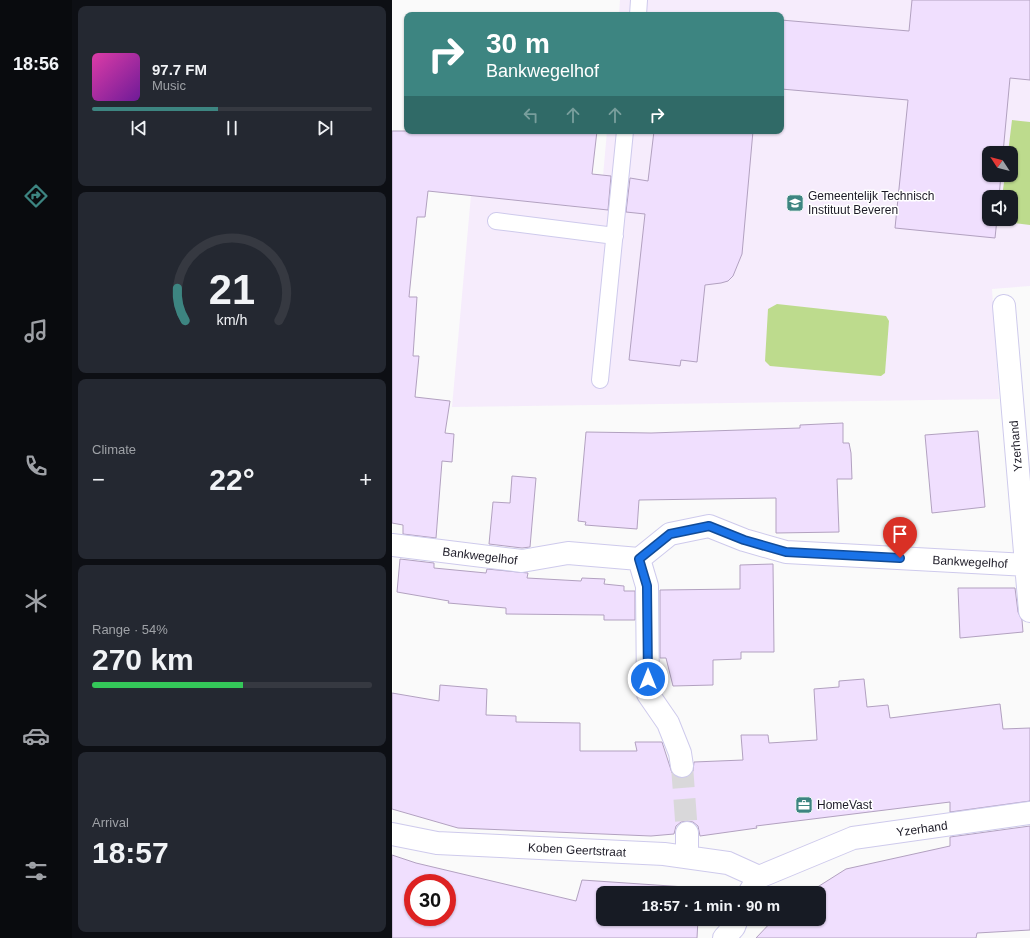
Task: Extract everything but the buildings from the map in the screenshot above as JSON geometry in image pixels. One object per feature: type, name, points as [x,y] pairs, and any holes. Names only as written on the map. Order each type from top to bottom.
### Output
[{"type":"street","name":"Yzerhand","points":[[1004,306],[1030,611]]},
{"type":"street","name":"Bankwegelhof","points":[[392,545],[522,561],[568,553],[639,559],[670,534],[709,526],[744,540],[786,552],[1027,565]]},
{"type":"street","points":[[639,559],[647,586],[648,694],[668,723],[680,753],[682,766]]},
{"type":"street","name":"Yzerhand","points":[[754,885],[816,853],[853,838],[1030,813]]},
{"type":"street","points":[[687,833],[687,857]]},
{"type":"street","name":"Koben Geertstraat","points":[[392,834],[437,842],[687,857],[728,863],[754,885]]},
{"type":"street","points":[[724,938],[734,926]]},
{"type":"lane","points":[[638,12],[639,0]]},
{"type":"lane","points":[[600,380],[625,134]]},
{"type":"lane","points":[[496,221],[614,236]]},
{"type":"shaded area","name":"Gemeentelijk Technisch Instituut Beveren","points":[[620,0],[1030,0],[1030,286],[992,289],[999,399],[452,407],[471,195],[600,210],[607,134],[784,134],[784,12],[619,12]]},
{"type":"green space","points":[[1012,120],[1030,122],[1030,225],[1018,223],[1018,190],[1003,190],[1004,182],[1018,182],[1018,146],[1009,146]]},
{"type":"green space","points":[[777,304],[886,316],[889,321],[885,373],[881,376],[770,366],[765,361],[768,309]]},
{"type":"tunnel","points":[[682,766],[687,833]]},
{"type":"place","name":"Gemeentelijk Technisch Instituut Beveren","points":[[795,203]]},
{"type":"place","name":"HomeVast","points":[[804,805]]},
{"type":"route","points":[[648,679],[647,586],[639,559],[670,534],[709,526],[744,540],[786,552],[900,558]]}]
